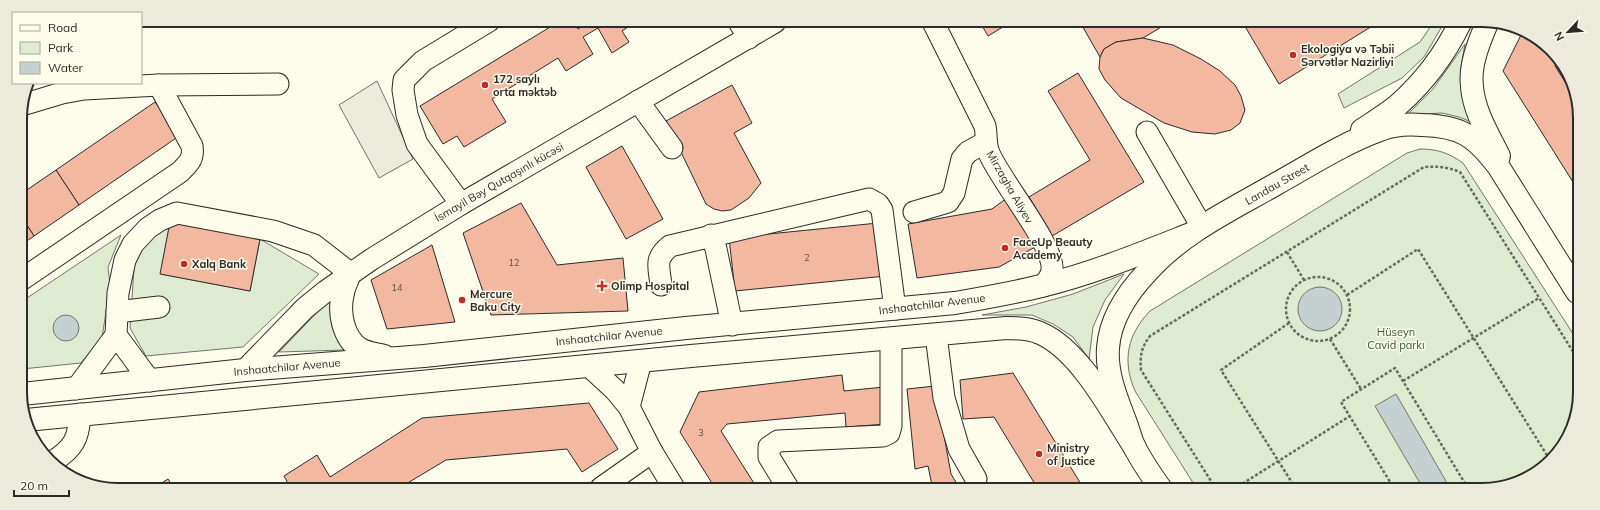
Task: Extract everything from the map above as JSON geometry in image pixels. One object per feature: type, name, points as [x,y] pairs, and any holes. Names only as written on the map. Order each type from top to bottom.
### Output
[{"type":"main road","points":[[1330,153],[1397,105],[1411,92],[1437,63],[1452,40],[1458,27]]},
{"type":"main road","points":[[1485,27],[1476,53],[1472,75],[1471,86],[1474,100],[1486,130],[1536,226]]},
{"type":"main road","name":"Landau Street","points":[[1157,483],[1135,448],[1114,392],[1108,348],[1117,313],[1138,281],[1165,254],[1195,231],[1330,153],[1360,138],[1382,129],[1422,125],[1447,127],[1462,131],[1485,150],[1498,166],[1573,286]]},
{"type":"main road","name":"Inshaatchilar Avenue","points":[[27,394],[246,370],[392,358],[895,309],[990,298],[1043,286],[1102,268],[1195,231]]},
{"type":"main road","points":[[350,273],[343,292],[341,304],[342,318],[346,331],[352,343],[361,350],[392,358]]},
{"type":"main road","points":[[32,419],[641,361],[1006,328],[1028,329],[1040,333],[1057,342],[1068,351],[1083,368],[1135,448]]},
{"type":"street","points":[[460,204],[417,144],[407,115],[403,90],[404,80],[423,61],[479,27]]},
{"type":"street","name":"İsmayil Bəy Qutqaşınlı kücəsi","points":[[246,370],[305,308],[350,273],[460,204],[638,101],[744,30],[756,27]]},
{"type":"street","name":"Mirzagha Aliyev","points":[[936,27],[985,126],[986,142],[992,160],[1046,246],[1052,269],[1050,278],[1043,286]]},
{"type":"street","points":[[29,103],[85,86],[278,84]]},
{"type":"street","points":[[27,276],[180,172],[192,161],[194,154],[192,146],[159,85]]},
{"type":"street","points":[[638,101],[672,148]]},
{"type":"street","points":[[1147,132],[1195,231]]},
{"type":"street","points":[[914,212],[948,202],[954,193],[962,160],[968,152],[986,142]]},
{"type":"street","points":[[661,285],[658,259],[662,252],[670,246],[711,235],[869,199],[878,204],[882,210],[895,309]]},
{"type":"street","points":[[76,389],[116,335],[118,293],[125,260],[133,244],[148,228],[160,220],[177,213],[273,231],[314,245],[350,273]]},
{"type":"street","points":[[711,235],[716,249],[732,325]]},
{"type":"street","points":[[117,312],[160,307]]},
{"type":"street","points":[[116,335],[150,381]]},
{"type":"street","points":[[936,335],[944,398],[959,449],[976,479]]},
{"type":"street","points":[[785,483],[769,457],[769,447],[778,441],[883,436],[889,433],[891,426],[891,339]]},
{"type":"street","points":[[630,407],[641,361]]},
{"type":"street","points":[[588,366],[615,390],[630,407],[652,452],[671,483]]},
{"type":"street","points":[[57,458],[67,451],[75,442],[80,430],[80,414]]},
{"type":"street","points":[[608,483],[652,452]]},
{"type":"path","points":[[1212,483],[1141,370],[1140,359],[1143,346],[1150,336],[1424,167],[1438,166],[1450,168],[1460,172],[1573,352]]},
{"type":"path","points":[[1347,295],[1418,249],[1547,455]]},
{"type":"path","points":[[1287,252],[1304,280]]},
{"type":"path","points":[[1318,277],[1333,281],[1341,287],[1347,295],[1350,305],[1350,315],[1340,332],[1330,339],[1312,341],[1303,338],[1295,332],[1289,323],[1286,314],[1286,304],[1295,286],[1304,280],[1318,277]]},
{"type":"path","points":[[1403,381],[1539,298]]},
{"type":"path","points":[[1289,323],[1220,370],[1292,483]]},
{"type":"path","points":[[1330,339],[1361,389]]},
{"type":"path","points":[[1391,483],[1341,402],[1395,368],[1465,483]]},
{"type":"path","points":[[1243,483],[1350,416]]},
{"type":"green space","points":[[1430,27],[1442,27],[1424,57],[1402,78],[1344,108],[1338,94],[1420,42]]},
{"type":"green space","points":[[1465,44],[1461,67],[1474,123],[1459,117],[1442,113],[1407,115],[1433,89]]},
{"type":"green space","name":"Hüseyn Cavid parkı","points":[[1420,149],[1432,150],[1443,152],[1463,163],[1573,334],[1572,404],[1564,432],[1558,442],[1542,460],[1527,471],[1511,478],[1488,483],[1193,483],[1135,391],[1131,380],[1128,359],[1129,349],[1136,329],[1150,311],[1407,153]]},
{"type":"green space","points":[[170,222],[161,274],[250,291],[260,239],[319,274],[243,347],[146,356],[130,328],[135,253]]},
{"type":"green space","points":[[121,235],[108,267],[110,285],[102,338],[81,363],[27,368],[27,298]]},
{"type":"green space","points":[[1124,274],[1105,300],[1093,327],[1089,359],[1073,337],[1053,324],[1032,315],[982,315],[1026,307],[1073,294]]},
{"type":"green space","points":[[331,298],[330,314],[332,326],[336,337],[344,350],[279,352]]},
{"type":"shaded area","points":[[377,81],[413,159],[379,178],[339,105]]},
{"type":"water","points":[[1316,287],[1324,287],[1329,288],[1336,293],[1341,300],[1341,318],[1336,325],[1329,330],[1316,331],[1308,328],[1301,321],[1298,313],[1298,305],[1301,297],[1308,290]]},
{"type":"water","points":[[66,315],[75,319],[79,328],[75,337],[66,341],[57,337],[53,328],[57,319]]},
{"type":"water","points":[[1396,394],[1447,483],[1420,483],[1375,406]]},
{"type":"building","name":"172 saylı orta məktəb","points":[[550,27],[577,27],[578,29],[581,27],[628,27],[622,31],[629,42],[612,53],[598,28],[583,37],[593,54],[566,71],[558,58],[492,99],[506,122],[464,147],[457,136],[443,144],[420,106]]},
{"type":"building","points":[[983,27],[1003,27],[988,36]]},
{"type":"building","points":[[1083,27],[1161,27],[1143,38],[1116,42],[1104,49],[1100,57]]},
{"type":"building","name":"Ekologiya və Təbii Sərvətlər Nazirliyi","points":[[1245,27],[1371,27],[1279,84]]},
{"type":"building","points":[[1521,36],[1532,42],[1550,58],[1555,65],[1568,89],[1573,118],[1573,182],[1503,71]]},
{"type":"building","points":[[1143,38],[1173,45],[1201,59],[1220,71],[1235,85],[1241,96],[1245,110],[1240,123],[1231,130],[1215,134],[1192,132],[1164,123],[1121,98],[1105,80],[1099,69],[1100,57],[1104,49],[1116,42]]},
{"type":"building","points":[[1078,73],[1144,182],[1052,236],[1029,197],[1090,160],[1048,91]]},
{"type":"building","points":[[732,85],[752,123],[734,133],[761,183],[749,198],[731,210],[722,211],[714,209],[706,204],[666,121]]},
{"type":"building","points":[[155,102],[179,136],[79,205],[56,170]]},
{"type":"building","points":[[622,146],[663,219],[626,239],[586,167]]},
{"type":"building","points":[[56,170],[79,205],[34,236],[27,225],[27,190]]},
{"type":"building","points":[[1007,198],[1037,246],[999,267],[917,278],[908,224],[992,209]]},
{"type":"building","points":[[521,203],[557,265],[623,258],[628,311],[491,315],[463,233]]},
{"type":"building","points":[[170,222],[260,239],[250,291],[160,274]]},
{"type":"building","points":[[878,223],[886,276],[735,291],[729,238]]},
{"type":"building","points":[[27,225],[34,236],[27,241]]},
{"type":"building","points":[[432,245],[455,322],[387,329],[371,280]]},
{"type":"building","name":"Ministry of Justice","points":[[1013,373],[1080,483],[1034,483],[994,417],[963,419],[960,380]]},
{"type":"building","points":[[842,375],[844,391],[884,387],[887,424],[846,427],[845,413],[727,424],[721,431],[754,483],[712,483],[680,432],[699,392]]},
{"type":"building","points":[[935,386],[951,474],[956,483],[932,483],[928,466],[915,469],[907,389]]},
{"type":"building","points":[[589,403],[618,449],[582,472],[567,449],[446,460],[408,483],[288,483],[284,476],[317,455],[330,477],[422,418]]},
{"type":"building","points":[[168,479],[170,483],[162,483]]},
{"type":"place","name":"Ekologiya və Təbii Sərvətlər Nazirliyi","points":[[1293,55]]},
{"type":"place","name":"172 saylı orta məktəb","points":[[485,85]]},
{"type":"place","name":"FaceUp Beauty Academy","points":[[1005,248]]},
{"type":"place","name":"Xalq Bank","points":[[184,264]]},
{"type":"place","name":"Olimp Hospital","points":[[602,286]]},
{"type":"place","name":"Mercure Baku City","points":[[462,300]]},
{"type":"place","name":"Ministry of Justice","points":[[1039,454]]}]
